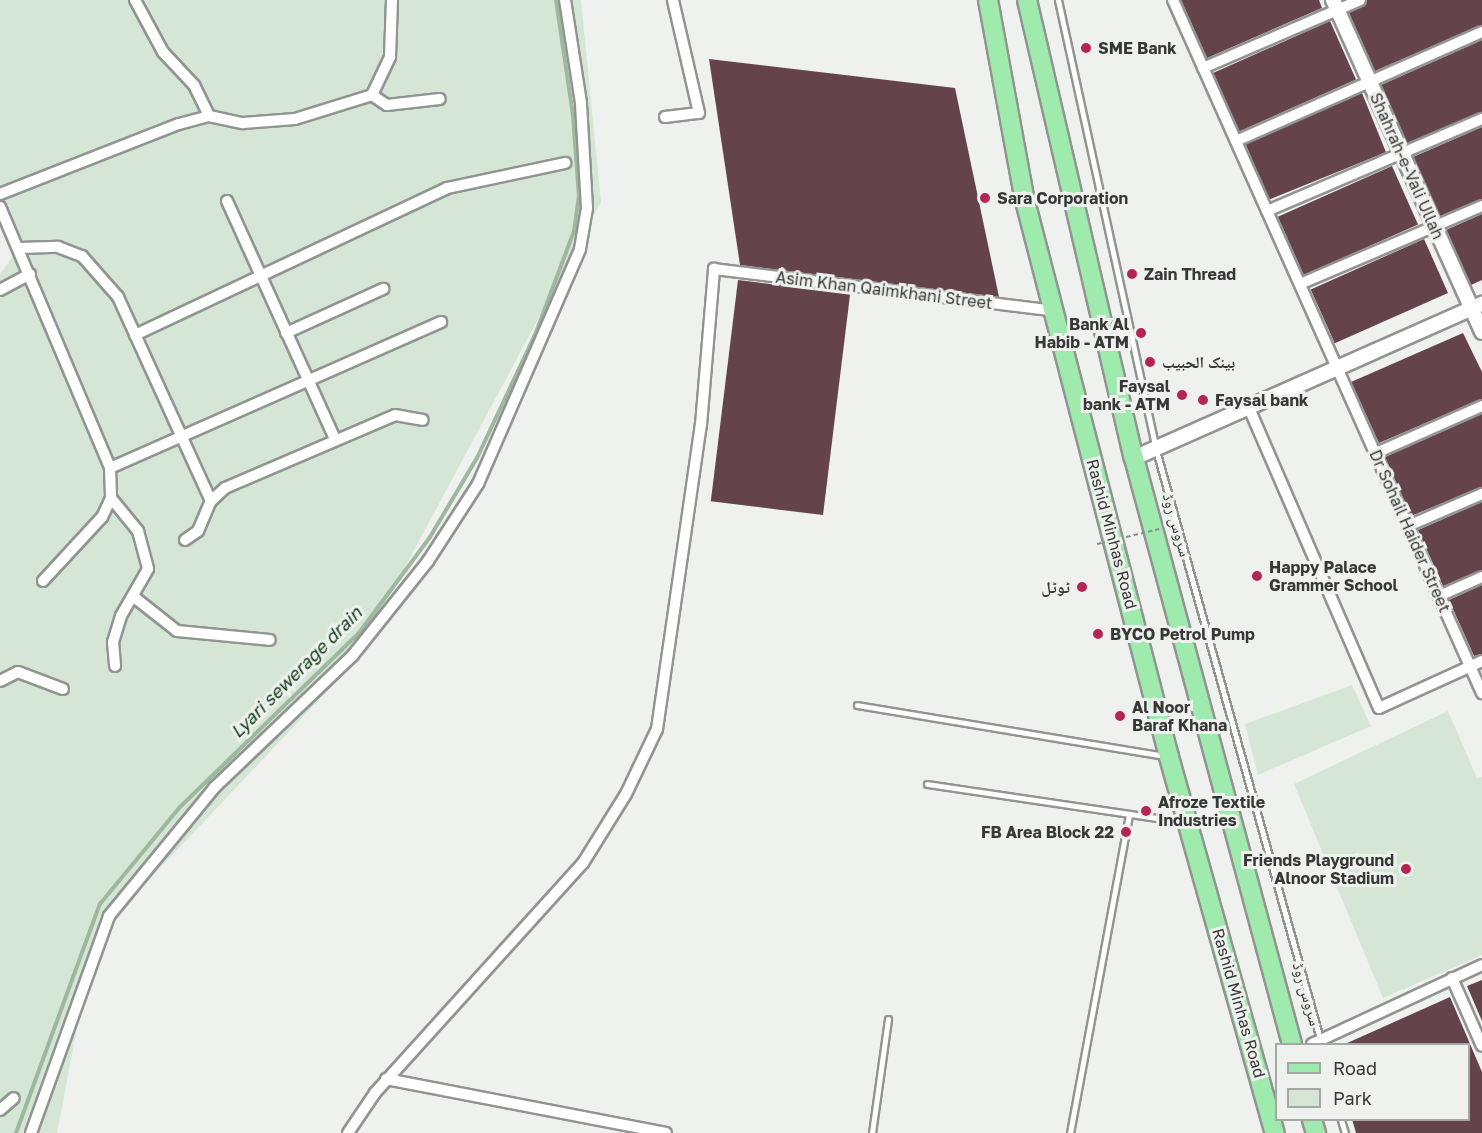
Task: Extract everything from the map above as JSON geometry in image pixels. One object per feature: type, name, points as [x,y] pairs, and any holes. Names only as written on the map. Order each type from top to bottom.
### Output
[{"type":"main road","name":"Rashid Minhas Road","points":[[988,0],[1024,196],[1169,757],[1275,1133]]},
{"type":"main road","points":[[1027,0],[1134,458],[1292,1043]]},
{"type":"street","points":[[135,0],[163,52],[194,85],[209,116]]},
{"type":"street","points":[[0,194],[209,116],[243,123],[295,119],[372,95],[390,57],[392,0]]},
{"type":"street","points":[[32,1133],[109,916],[214,788],[353,655],[428,561],[478,484],[580,249],[587,208],[581,115],[565,0]]},
{"type":"street","points":[[664,117],[699,113],[673,0]]},
{"type":"street","name":"Dr Sohail Haider Street","points":[[1173,0],[1482,693]]},
{"type":"street","points":[[1203,68],[1335,5],[1360,0]]},
{"type":"street","name":"Shahrah-e-Vali Ullah","points":[[1335,5],[1435,228],[1477,307],[1482,332]]},
{"type":"street","points":[[1236,141],[1482,32]]},
{"type":"street","points":[[372,95],[387,105],[440,99]]},
{"type":"street","points":[[1268,211],[1482,119]]},
{"type":"street","points":[[135,335],[259,274],[447,188],[566,163]]},
{"type":"street","points":[[227,201],[335,439]]},
{"type":"street","points":[[1300,284],[1482,206]]},
{"type":"street","points":[[0,207],[20,248],[110,468],[111,498],[102,517],[43,581]]},
{"type":"street","points":[[20,248],[58,247],[82,256],[117,297],[212,501]]},
{"type":"street","name":"Asim Khan Qaimkhani Street","points":[[386,1080],[583,863],[626,794],[657,729],[701,425],[714,269],[1054,311]]},
{"type":"street","points":[[0,290],[30,274]]},
{"type":"street","points":[[286,333],[383,289]]},
{"type":"street","points":[[1134,458],[1477,307]]},
{"type":"street","points":[[110,468],[441,322]]},
{"type":"street","points":[[1376,453],[1482,406]]},
{"type":"street","points":[[1249,408],[1379,708],[1482,661]]},
{"type":"street","points":[[185,540],[198,531],[212,501],[225,488],[395,415],[423,420]]},
{"type":"street","points":[[1408,526],[1482,494]]},
{"type":"street","points":[[111,498],[148,550],[148,569],[113,642],[115,666]]},
{"type":"street","points":[[1439,596],[1482,577]]},
{"type":"street","points":[[134,597],[177,631],[270,640]]},
{"type":"street","points":[[0,681],[18,672],[63,689]]},
{"type":"street","points":[[1318,1043],[1482,965]]},
{"type":"street","points":[[1452,978],[1482,1046]]},
{"type":"street","points":[[348,1133],[386,1080],[666,1133]]},
{"type":"street","points":[[0,1110],[14,1098]]},
{"type":"lane","name":"سروس روڈ","points":[[1058,0],[1156,450],[1318,1043]]},
{"type":"lane","points":[[856,705],[1169,757]]},
{"type":"lane","points":[[927,784],[1188,822]]},
{"type":"lane","points":[[1070,1133],[1129,815]]},
{"type":"lane","points":[[872,1133],[888,1019]]},
{"type":"path","points":[[1096,544],[1159,529]]},
{"type":"green space","points":[[0,0],[581,0],[601,202],[353,664],[94,938],[57,1133],[0,1133],[0,274],[19,248],[0,202]]},
{"type":"green space","points":[[1352,685],[1371,726],[1258,775],[1245,724]]},
{"type":"green space","name":"Friends Playground Alnoor Stadium","points":[[1448,711],[1477,778],[1482,777],[1482,955],[1383,998],[1294,784]]},
{"type":"building","points":[[1181,0],[1319,0],[1322,8],[1207,58]]},
{"type":"building","points":[[1367,0],[1482,0],[1482,25],[1375,71],[1349,13]]},
{"type":"building","points":[[1330,21],[1356,79],[1239,132],[1213,73]]},
{"type":"building","points":[[1482,40],[1482,112],[1407,143],[1381,85]]},
{"type":"building","points":[[709,59],[955,88],[999,297],[740,265]]},
{"type":"building","points":[[1362,93],[1386,152],[1268,200],[1244,141]]},
{"type":"building","points":[[1482,127],[1482,199],[1440,216],[1413,157]]},
{"type":"building","points":[[1392,166],[1418,224],[1304,275],[1278,217]]},
{"type":"building","points":[[1482,214],[1482,280],[1471,285],[1446,230]]},
{"type":"building","points":[[1424,239],[1448,293],[1335,343],[1311,289]]},
{"type":"building","points":[[738,280],[850,294],[823,515],[711,501]]},
{"type":"building","points":[[1463,333],[1482,372],[1482,399],[1379,443],[1351,382]]},
{"type":"building","points":[[1482,414],[1482,487],[1411,516],[1385,457]]},
{"type":"building","points":[[1482,502],[1482,570],[1443,586],[1418,530]]},
{"type":"building","points":[[1482,585],[1482,654],[1474,656],[1449,600]]},
{"type":"building","points":[[1482,980],[1482,1021],[1467,986]]},
{"type":"building","points":[[1450,997],[1470,1043],[1347,1043]]},
{"type":"building","points":[[1470,1044],[1482,1072],[1482,1133],[1356,1133],[1353,1121],[1470,1121]]},
{"type":"waterway","name":"Lyari sewerage drain","points":[[16,1133],[100,904],[179,808],[359,633],[430,537],[477,458],[535,335],[574,231],[579,197],[573,115],[556,0]]},
{"type":"place","name":"SME Bank","points":[[1086,48]]},
{"type":"place","name":"Sara Corporation","points":[[985,198]]},
{"type":"place","name":"Zain Thread","points":[[1132,274]]},
{"type":"place","name":"Bank Al Habib - ATM","points":[[1141,333]]},
{"type":"place","name":"بينک الحبيب","points":[[1150,362]]},
{"type":"place","name":"Faysal bank - ATM","points":[[1182,395]]},
{"type":"place","name":"Faysal bank","points":[[1203,400]]},
{"type":"place","name":"Happy Palace Grammer School","points":[[1257,576]]},
{"type":"place","name":"ٹوٹل","points":[[1082,587]]},
{"type":"place","name":"BYCO Petrol Pump","points":[[1098,634]]},
{"type":"place","name":"Al Noor Baraf Khana","points":[[1120,716]]},
{"type":"place","name":"Afroze Textile Industries","points":[[1146,811]]},
{"type":"place","name":"FB Area Block 22","points":[[1126,832]]},
{"type":"place","name":"Friends Playground Alnoor Stadium","points":[[1406,869]]}]
